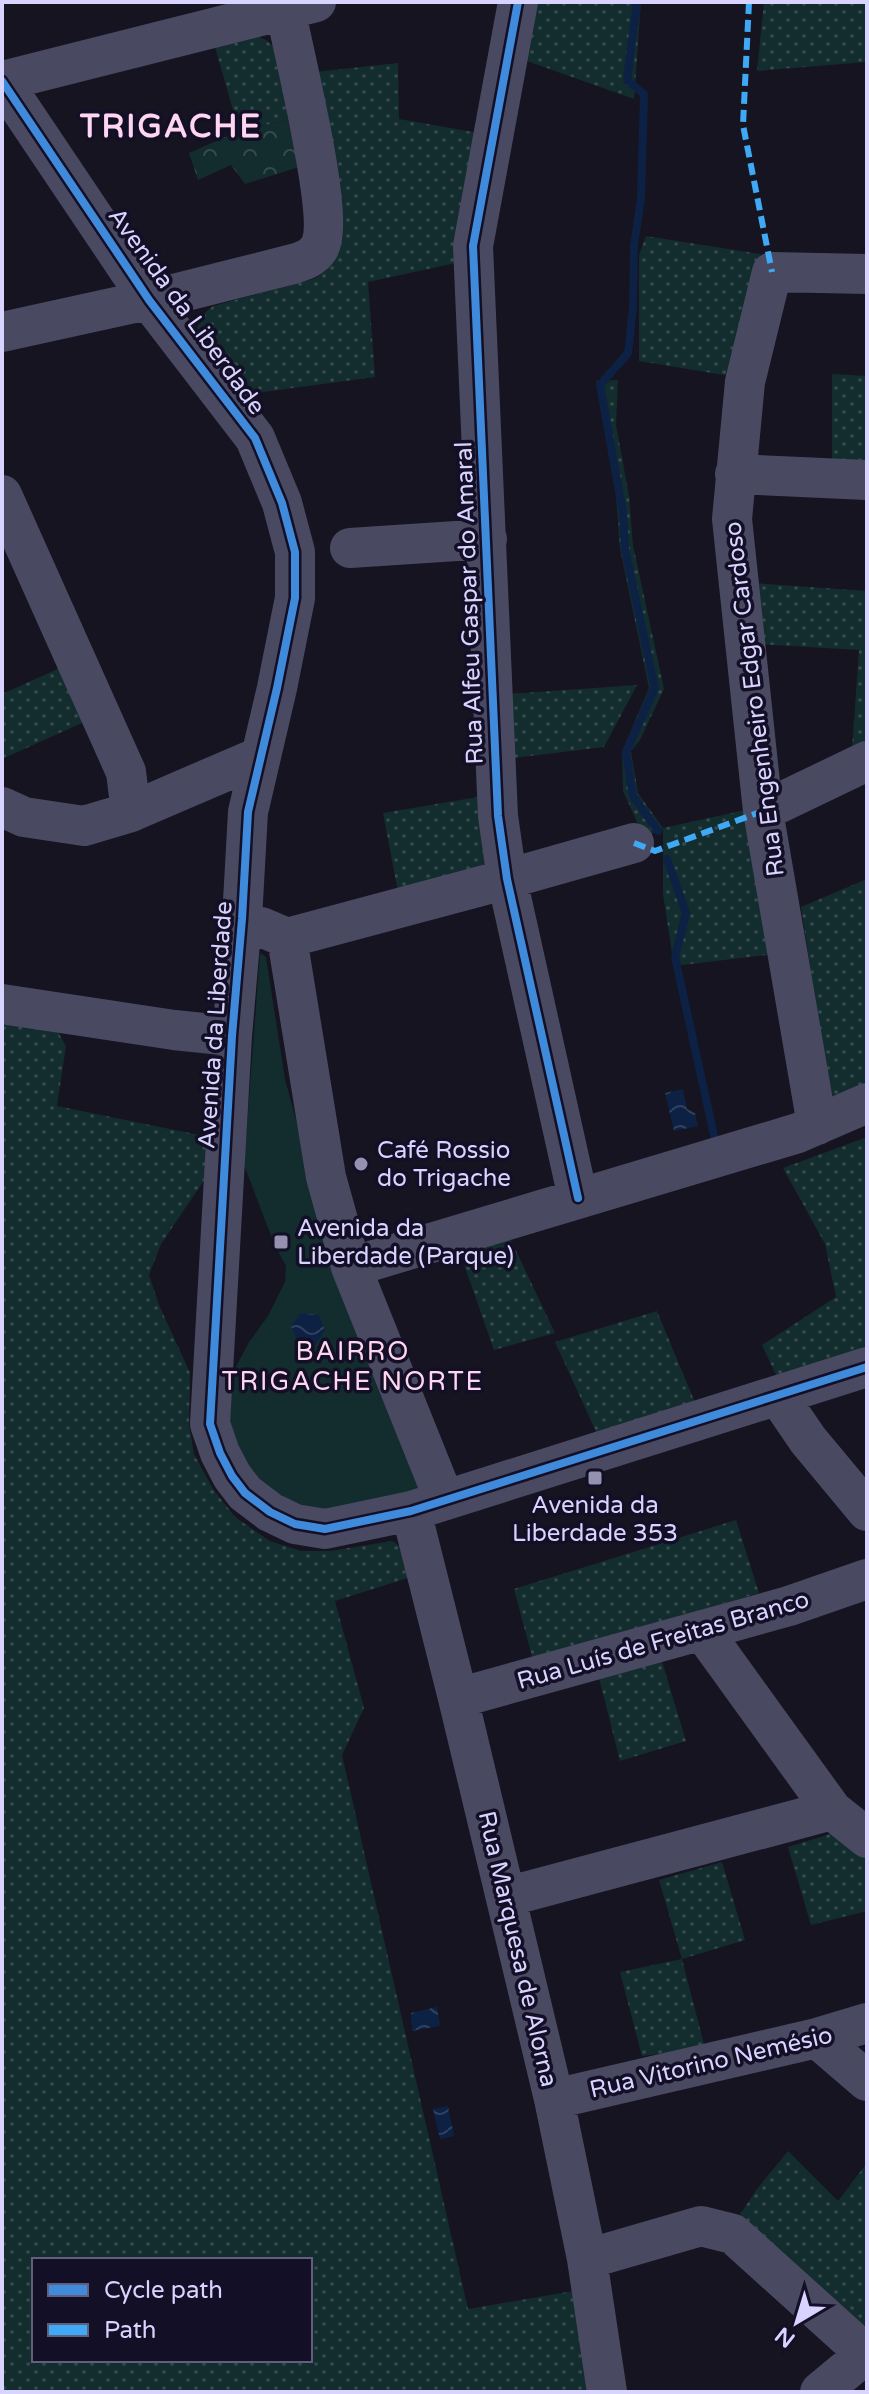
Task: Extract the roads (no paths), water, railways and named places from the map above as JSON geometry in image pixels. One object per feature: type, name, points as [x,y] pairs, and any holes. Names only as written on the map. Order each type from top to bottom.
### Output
[{"type":"street","name":"Rua Alfeu Gaspar do Amaral","points":[[518,2],[473,246],[498,816],[507,879],[578,1198]]},
{"type":"street","points":[[2,81],[295,4],[324,230],[319,248],[307,260],[149,300],[2,332]]},
{"type":"street","name":"Avenida da Liberdade","points":[[2,81],[149,300],[255,438],[282,503],[295,552],[295,598],[248,812],[232,1036],[210,1424],[232,1476],[245,1493],[270,1512],[295,1524],[325,1529],[428,1505],[867,1367]]},
{"type":"street","name":"Rua Engenheiro Edgar Cardoso","points":[[817,1125],[763,811],[732,519],[745,382],[772,272],[867,274]]},
{"type":"street","points":[[735,474],[867,480]]},
{"type":"street","points":[[2,495],[126,772],[131,812]]},
{"type":"street","points":[[350,548],[487,539]]},
{"type":"street","points":[[2,807],[24,817],[84,826],[131,812],[261,756]]},
{"type":"street","points":[[763,811],[867,761]]},
{"type":"street","points":[[242,919],[287,938],[634,843]]},
{"type":"street","name":"Rua Marquesa de Alorna","points":[[287,938],[326,1177],[351,1267],[428,1505],[458,1698],[554,2099],[587,2259],[607,2392]]},
{"type":"street","points":[[2,1004],[232,1036]]},
{"type":"street","points":[[351,1267],[817,1125],[867,1103]]},
{"type":"street","points":[[778,1396],[808,1440],[867,1511]]},
{"type":"street","name":"Rua Luís de Freitas Branco","points":[[458,1698],[789,1606],[867,1579]]},
{"type":"street","points":[[702,1630],[832,1810],[867,1838]]},
{"type":"street","points":[[506,1897],[832,1810]]},
{"type":"street","name":"Rua Vitorino Nemésio","points":[[554,2099],[817,2038],[867,2023]]},
{"type":"street","points":[[817,2038],[867,2081]]},
{"type":"street","points":[[587,2259],[701,2226],[733,2234],[866,2354],[820,2392]]},
{"type":"water","points":[[683,1089],[687,1109],[695,1113],[698,1126],[674,1131],[665,1093]]},
{"type":"water","points":[[301,1313],[319,1315],[325,1331],[315,1345],[298,1343],[291,1326]]},
{"type":"water","points":[[437,2007],[440,2026],[412,2031],[411,2013]]},
{"type":"water","points":[[448,2106],[454,2136],[440,2139],[433,2109]]},
{"type":"waterway","points":[[637,2],[627,80],[644,94],[633,307],[628,353],[600,385],[623,513],[625,549],[655,688],[626,752],[633,796],[658,831]]},
{"type":"waterway","points":[[667,859],[686,913],[675,957],[715,1140]]},
{"type":"place","name":"Café Rossio do Trigache","points":[[361,1164]]},
{"type":"place","name":"Avenida da Liberdade (Parque)","points":[[281,1242]]},
{"type":"place","name":"Avenida da Liberdade 353","points":[[595,1478]]},
{"type":"district","name":"TRIGACHE","points":[[171,126]]},
{"type":"district","name":"BAIRRO TRIGACHE NORTE","points":[[353,1366]]}]
